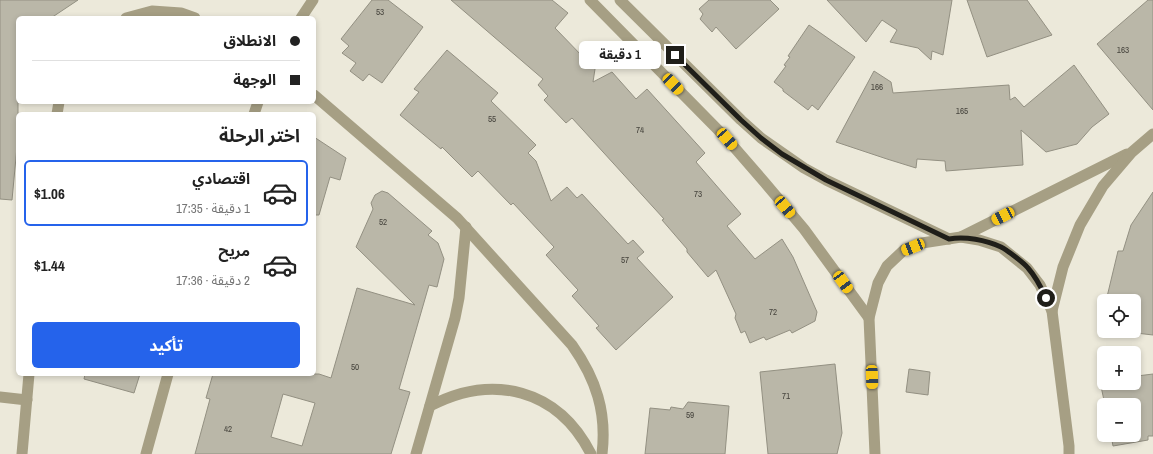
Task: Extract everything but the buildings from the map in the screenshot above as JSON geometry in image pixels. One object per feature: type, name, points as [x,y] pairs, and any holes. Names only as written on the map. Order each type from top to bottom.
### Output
[{"type":"street","points":[[302,16],[313,0]]},
{"type":"street","points":[[590,0],[732,145],[804,229],[869,318]]},
{"type":"street","points":[[620,0],[741,120],[782,154],[826,180],[949,239]]},
{"type":"street","points":[[133,16],[152,11],[181,13],[189,16]]},
{"type":"street","points":[[316,97],[442,204],[466,227],[572,345],[583,360],[592,378],[598,396],[604,434],[602,454]]},
{"type":"street","points":[[1052,311],[1063,267],[1080,225],[1103,186],[1132,152],[1153,134]]},
{"type":"street","points":[[874,453],[869,318],[878,282],[887,266],[904,250],[922,243],[961,237],[1132,152]]},
{"type":"street","points":[[416,454],[455,318],[459,298],[466,227]]},
{"type":"street","points":[[961,237],[979,240],[1002,247],[1028,268],[1040,285],[1052,311],[1069,454]]},
{"type":"street","points":[[22,454],[29,376]]},
{"type":"street","points":[[146,454],[167,376]]},
{"type":"street","points":[[430,406],[462,392],[480,389],[515,391],[532,397],[562,415],[574,427],[585,442],[591,454]]},
{"type":"street","points":[[0,397],[26,400]]},
{"type":"route","points":[[675,55],[741,120],[782,154],[826,180],[949,239],[961,237],[979,240],[1002,247],[1028,268],[1040,285],[1046,298]]}]
